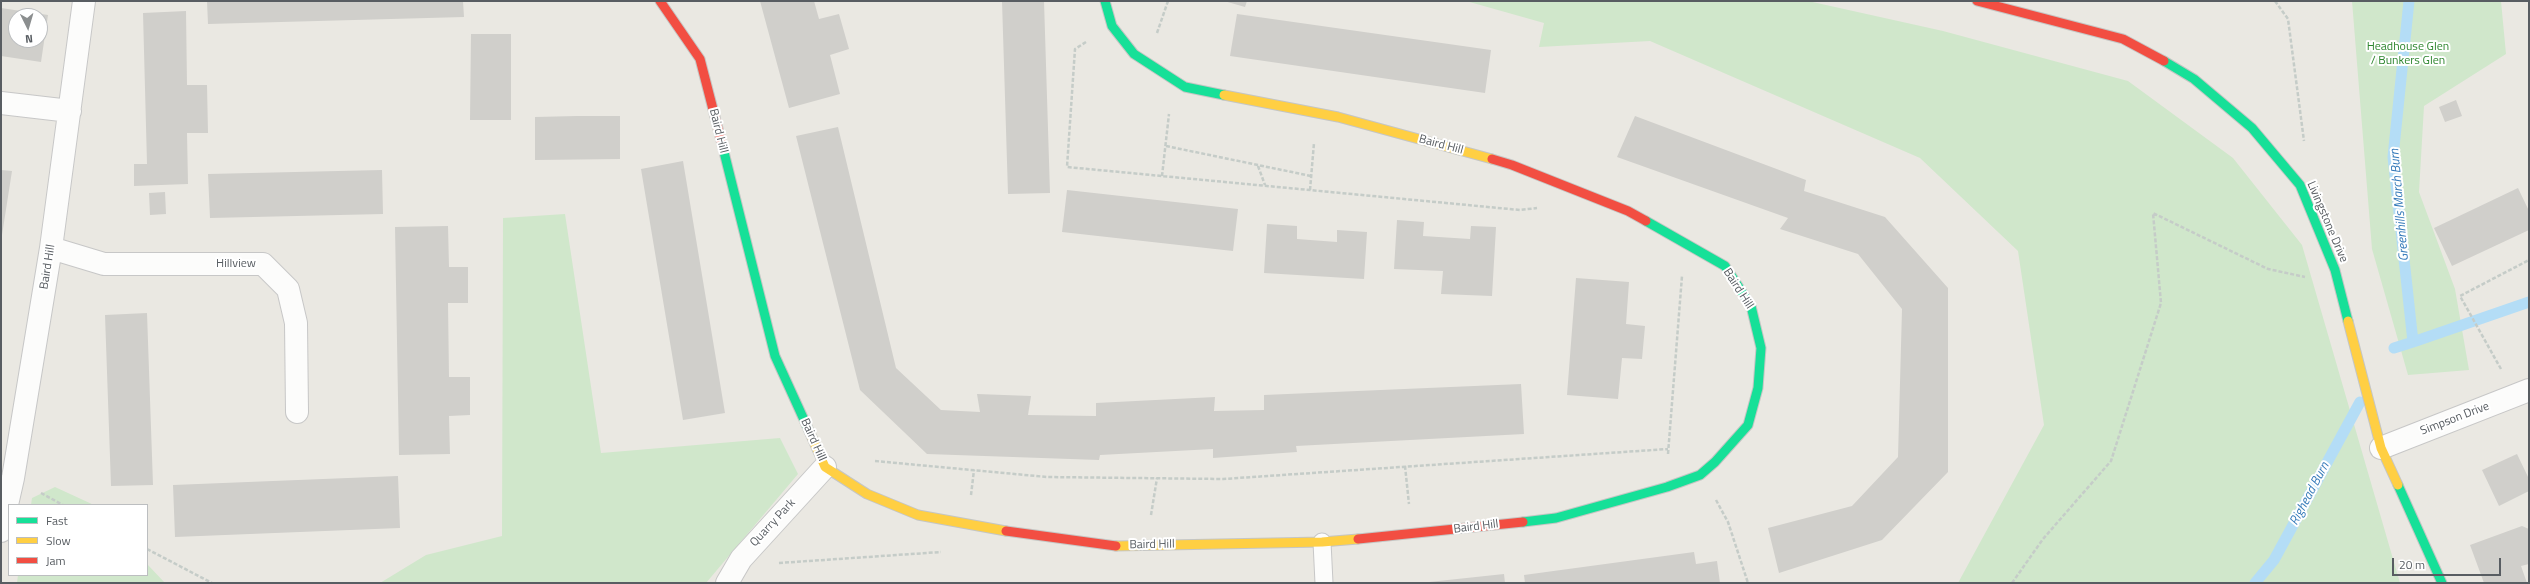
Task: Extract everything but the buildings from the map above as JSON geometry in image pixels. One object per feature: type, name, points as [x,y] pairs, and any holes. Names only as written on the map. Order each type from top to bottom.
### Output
[{"type":"street","name":"Baird Hill","points":[[2,520],[51,248],[84,1]]},
{"type":"street","name":"Baird Hill","points":[[660,1],[700,59],[775,356],[825,467],[867,494],[918,515],[982,528],[1117,546],[1322,542],[1441,531],[1556,518],[1667,487],[1700,475],[1715,462],[1748,425],[1758,388],[1761,348],[1752,306],[1725,266],[1628,211],[1512,165],[1316,113],[1185,87],[1134,54],[1112,26],[1105,1]]},
{"type":"street","name":"Livingstone Drive","points":[[1977,1],[2123,39],[2194,79],[2252,128],[2300,185],[2335,270],[2381,448],[2442,583]]},
{"type":"street","points":[[1,103],[70,111]]},
{"type":"street","name":"Hillview","points":[[51,248],[104,264],[263,264],[288,289],[290,296],[296,323],[298,412]]},
{"type":"street","name":"Simpson Drive","points":[[2381,448],[2529,390]]},
{"type":"street","name":"Quarry Park","points":[[727,583],[741,559],[825,467]]},
{"type":"lane","points":[[1322,542],[1324,583]]},
{"type":"path","points":[[2275,1],[2288,19],[2304,142]]},
{"type":"path","points":[[1112,26],[1074,49],[1067,167],[1534,210],[1570,188]]},
{"type":"path","points":[[1162,176],[1173,79]]},
{"type":"path","points":[[1310,190],[1316,113]]},
{"type":"path","points":[[1166,146],[1311,176]]},
{"type":"path","points":[[1258,165],[1265,186]]},
{"type":"path","points":[[2012,583],[2043,539],[2111,461],[2161,303],[2153,213],[2268,269],[2306,277],[2335,270]]},
{"type":"path","points":[[1667,487],[1668,449],[1684,244]]},
{"type":"path","points":[[2486,343],[2460,296],[2529,260]]},
{"type":"path","points":[[825,467],[874,461],[1047,476],[1223,479],[1668,449]]},
{"type":"path","points":[[1700,475],[1728,522],[1748,583]]},
{"type":"path","points":[[148,551],[212,583]]},
{"type":"path","points":[[741,559],[767,564],[949,552]]},
{"type":"green space","points":[[1466,1],[1808,1],[1943,31],[2128,81],[2233,158],[2302,245],[2400,583],[1958,583],[2044,425],[2018,251],[1920,158],[1650,41],[1539,47],[1544,23]]},
{"type":"green space","name":"Headhouse Glen / Bunkers Glen","points":[[2352,1],[2501,1],[2506,54],[2424,106],[2419,192],[2455,289],[2469,370],[2408,375],[2372,249]]},
{"type":"green space","points":[[565,214],[601,453],[780,438],[798,474],[706,583],[380,583],[426,555],[502,536],[503,218]]},
{"type":"green space","points":[[55,487],[92,504],[31,504],[32,498]]},
{"type":"green space","points":[[148,565],[165,583],[17,583],[18,576],[148,576]]},
{"type":"waterway","name":"Greenhills March Burn","points":[[2394,348],[2413,342],[2393,157],[2409,1]]},
{"type":"waterway","name":"Righead Burn","points":[[2413,342],[2529,302]]},
{"type":"waterway","name":"Righead Burn","points":[[2255,583],[2274,560],[2360,402]]},
{"type":"traffic: fast","points":[[1105,1],[1112,26],[1134,54],[1185,87],[1224,95]]},
{"type":"traffic: fast","points":[[2164,61],[2194,79],[2252,128],[2300,185],[2335,270],[2348,321]]},
{"type":"traffic: fast","points":[[723,148],[775,356],[810,433]]},
{"type":"traffic: fast","points":[[1523,522],[1556,518],[1667,487],[1700,475],[1715,462],[1748,425],[1758,388],[1761,348],[1751,306],[1725,266],[1646,221]]},
{"type":"traffic: fast","points":[[2398,485],[2442,583]]},
{"type":"traffic: slow","points":[[1224,95],[1338,117],[1492,159]]},
{"type":"traffic: slow","points":[[2348,321],[2381,448],[2398,485]]},
{"type":"traffic: slow","points":[[810,433],[825,467],[867,494],[918,515],[1006,531]]},
{"type":"traffic: slow","points":[[1116,546],[1322,542],[1358,539]]},
{"type":"traffic: jam","points":[[660,1],[700,59],[723,148]]},
{"type":"traffic: jam","points":[[1977,1],[2123,39],[2164,61]]},
{"type":"traffic: jam","points":[[1492,159],[1512,165],[1628,211],[1646,221]]},
{"type":"traffic: jam","points":[[1358,539],[1523,522]]},
{"type":"traffic: jam","points":[[1006,531],[1116,546]]}]
